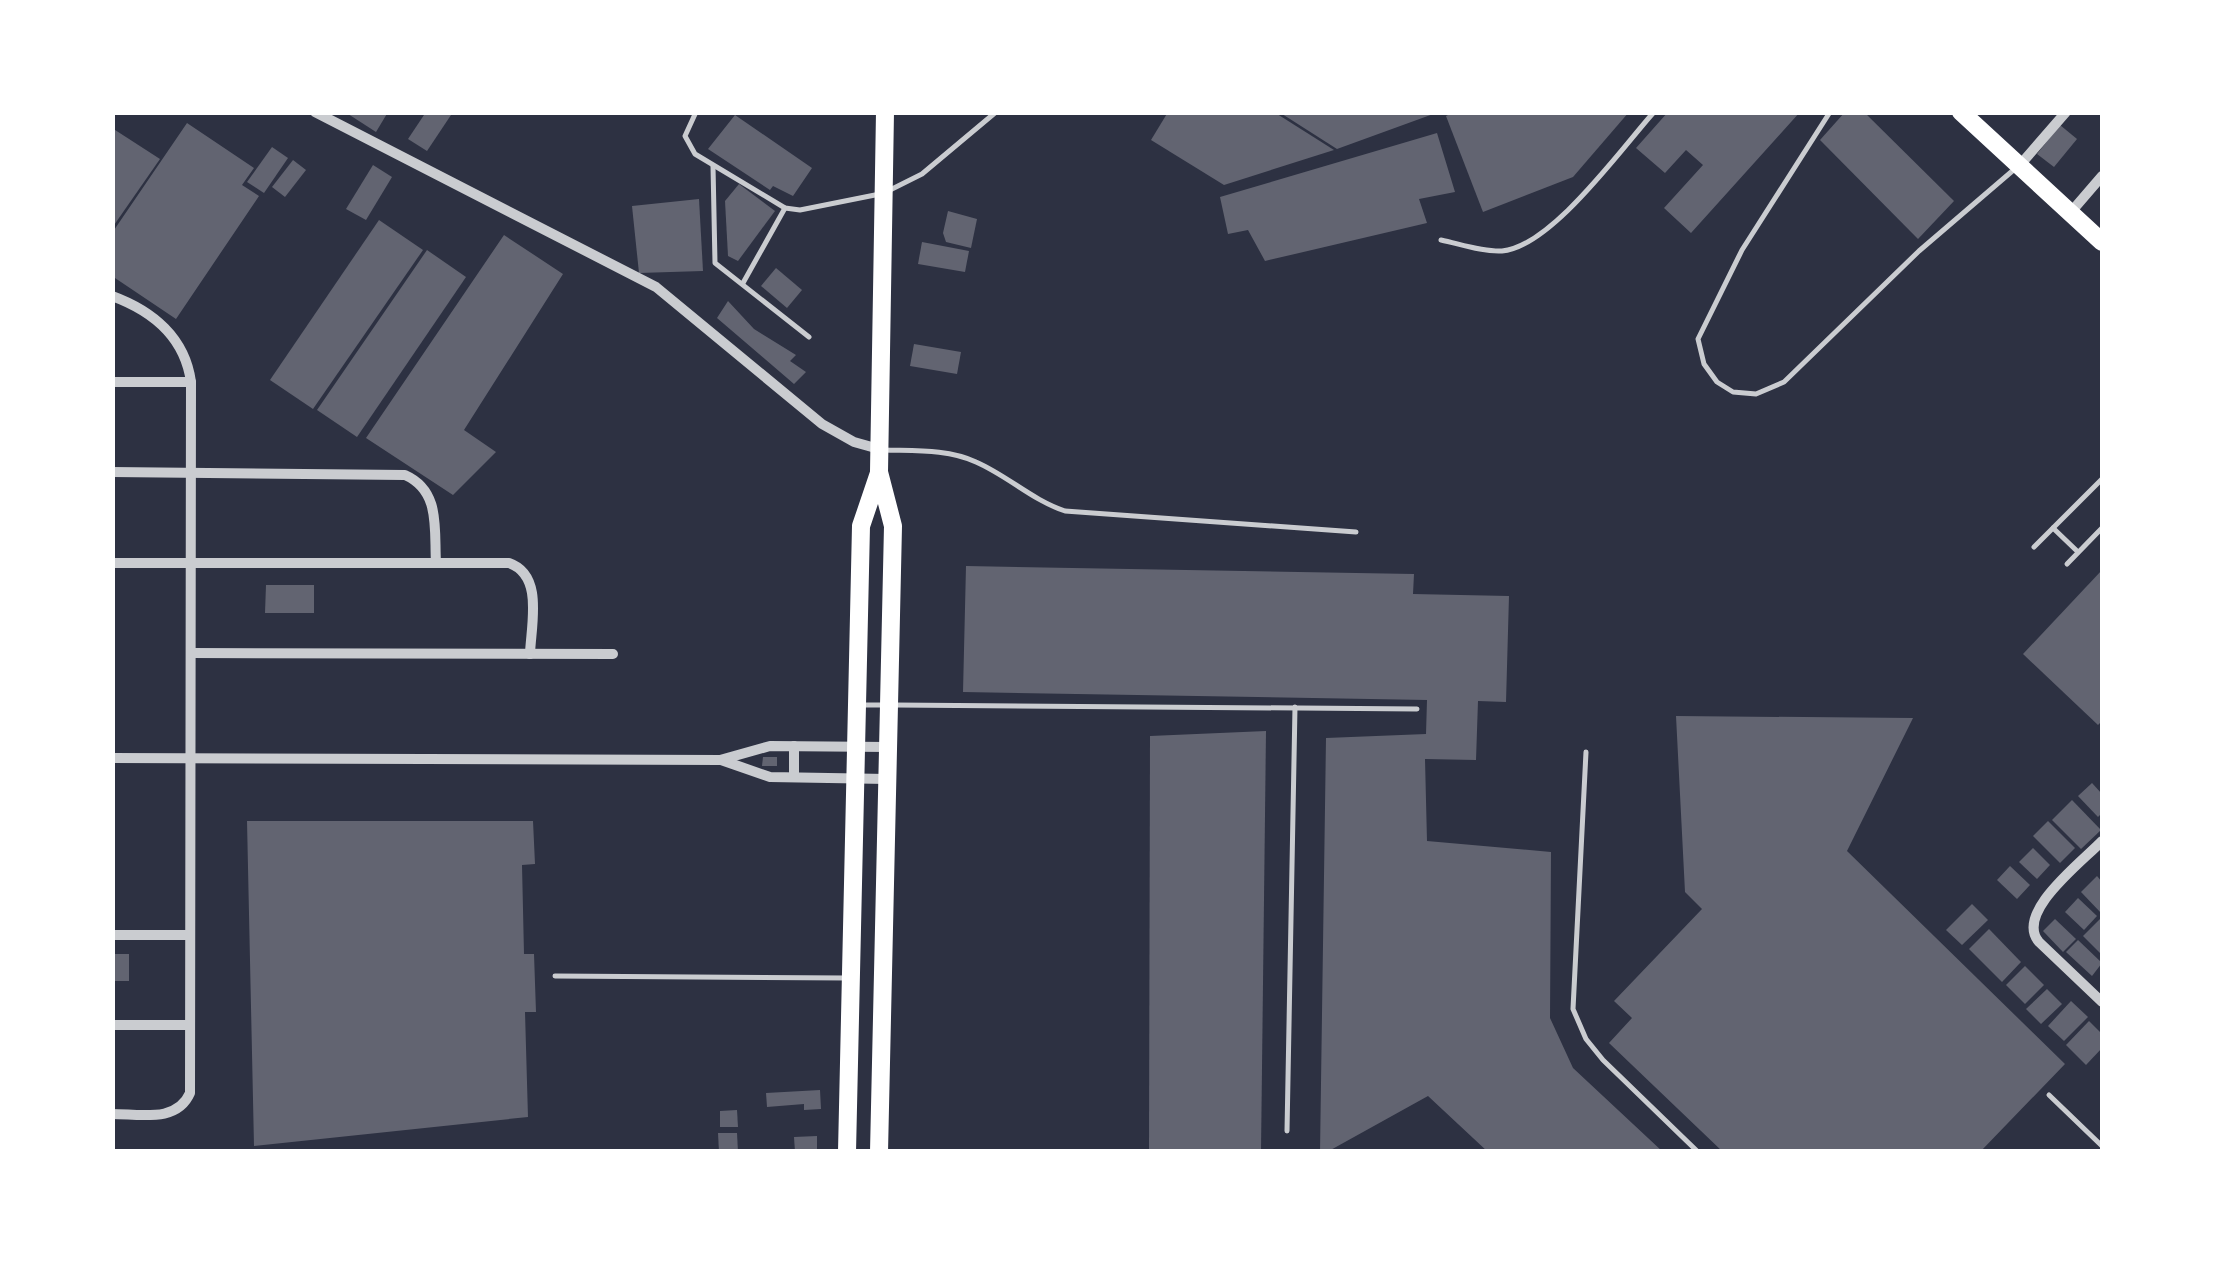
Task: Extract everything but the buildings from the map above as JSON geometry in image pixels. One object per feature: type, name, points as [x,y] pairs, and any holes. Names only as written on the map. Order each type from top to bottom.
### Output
[{"type":"main road","points":[[879,1152],[893,526],[879,472],[885,112]]},
{"type":"main road","points":[[1961,112],[2102,242]]},
{"type":"main road","points":[[847,1152],[861,526],[879,472]]},
{"type":"street","points":[[315,112],[656,288],[806,412],[854,442],[879,449]]},
{"type":"street","points":[[2020,165],[2066,112]]},
{"type":"street","points":[[2071,212],[2102,176]]},
{"type":"street","points":[[112,296],[146,313],[178,340],[191,382],[190,1092],[182,1106],[166,1114],[112,1114]]},
{"type":"street","points":[[112,382],[191,382]]},
{"type":"street","points":[[112,472],[405,475],[421,484],[430,496],[436,564]]},
{"type":"street","points":[[112,564],[510,564],[526,572],[532,587],[530,654]]},
{"type":"street","points":[[190,653],[613,654]]},
{"type":"street","points":[[112,758],[720,760],[770,746],[888,747]]},
{"type":"street","points":[[794,746],[794,776]]},
{"type":"street","points":[[720,760],[770,777],[887,779]]},
{"type":"street","points":[[2102,841],[2037,911],[2031,924],[2032,935],[2038,942],[2102,1000]]},
{"type":"street","points":[[112,935],[190,936]]},
{"type":"street","points":[[112,1025],[190,1025]]},
{"type":"lane","points":[[696,112],[685,136],[688,146],[784,208],[800,210],[884,193],[922,174],[996,112]]},
{"type":"lane","points":[[1441,240],[1500,251],[1536,238],[1559,220],[1654,112]]},
{"type":"lane","points":[[1830,112],[1742,250],[1698,340],[1704,364],[1717,382],[1732,392],[1756,394],[1784,382],[1920,251],[2020,165]]},
{"type":"lane","points":[[714,166],[714,263],[809,337]]},
{"type":"lane","points":[[743,283],[784,208]]},
{"type":"lane","points":[[879,449],[956,455],[986,467],[1047,505],[1065,511],[1356,532]]},
{"type":"lane","points":[[2034,547],[2102,479]]},
{"type":"lane","points":[[2053,528],[2078,552]]},
{"type":"lane","points":[[2066,564],[2102,528]]},
{"type":"lane","points":[[857,705],[1417,709]]},
{"type":"lane","points":[[1288,1131],[1295,707]]},
{"type":"lane","points":[[1586,752],[1573,1008],[1586,1038],[1603,1060],[1698,1152]]},
{"type":"lane","points":[[554,976],[851,978]]},
{"type":"lane","points":[[2050,1095],[2102,1146]]}]
